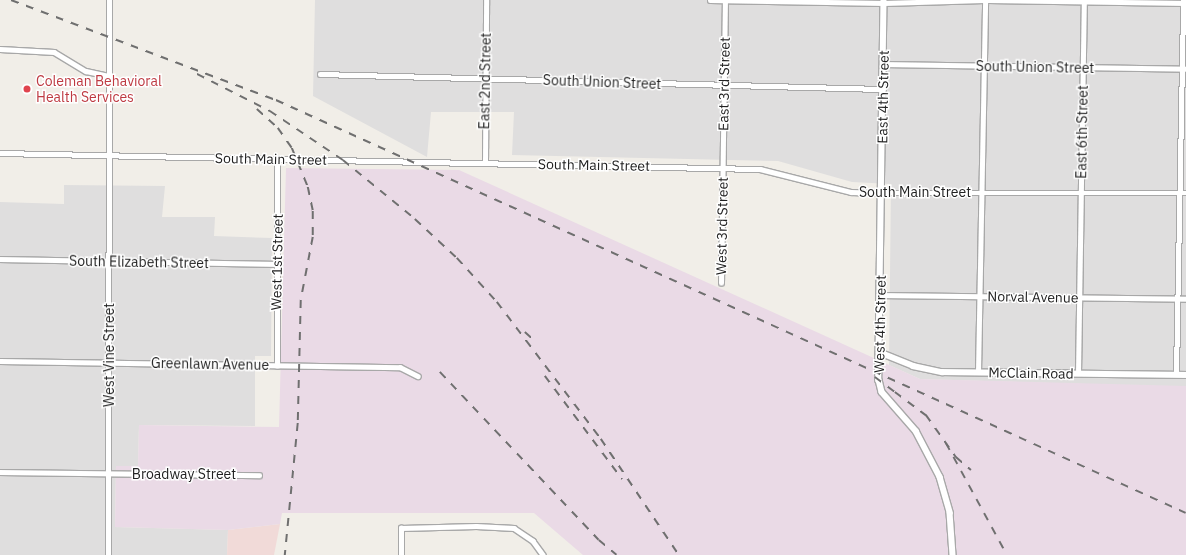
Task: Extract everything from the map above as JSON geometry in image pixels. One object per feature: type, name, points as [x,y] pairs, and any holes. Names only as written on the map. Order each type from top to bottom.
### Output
[{"type":"street","name":"West Vine Street","points":[[108,555],[109,0]]},
{"type":"street","name":"East 2nd Street","points":[[485,162],[486,0]]},
{"type":"street","points":[[710,0],[1184,2],[1184,69],[1176,374]]},
{"type":"street","name":"East 3rd Street","points":[[723,169],[725,0]]},
{"type":"street","points":[[978,372],[986,0]]},
{"type":"street","name":"East 4th Street","points":[[882,193],[884,1]]},
{"type":"street","name":"East 6th Street","points":[[1078,373],[1084,1]]},
{"type":"street","points":[[0,50],[54,52],[86,71],[109,76]]},
{"type":"street","name":"South Union Street","points":[[884,64],[1184,69]]},
{"type":"street","name":"South Union Street","points":[[320,74],[724,86],[884,89]]},
{"type":"street","name":"South Main Street","points":[[0,153],[485,162],[776,171],[851,192],[1186,193]]},
{"type":"street","name":"West 1st Street","points":[[277,159],[277,366]]},
{"type":"street","name":"West 3rd Street","points":[[721,283],[723,169]]},
{"type":"street","name":"West 4th Street","points":[[882,193],[879,380],[882,392],[916,432],[940,477],[950,513],[953,555]]},
{"type":"street","name":"South Elizabeth Street","points":[[0,259],[277,264]]},
{"type":"street","name":"Norval Avenue","points":[[880,295],[1186,299]]},
{"type":"street","name":"McClain Road","points":[[879,352],[921,368],[978,372],[1186,374]]},
{"type":"street","name":"Greenlawn Avenue","points":[[0,361],[400,367],[418,376]]},
{"type":"street","name":"Broadway Street","points":[[0,472],[259,475]]},
{"type":"street","points":[[401,555],[401,528],[493,527],[517,529],[533,541],[543,555]]},
{"type":"shaded area","points":[[315,0],[1186,0],[1186,387],[920,379],[889,365],[891,184],[852,182],[778,161],[512,155],[514,112],[431,112],[427,157],[313,96]]},
{"type":"shaded area","points":[[286,168],[459,170],[920,379],[1186,386],[1186,555],[583,555],[534,513],[282,513],[280,524],[228,530],[115,527],[116,466],[138,466],[139,425],[279,427]]},
{"type":"shaded area","points":[[64,185],[165,186],[162,217],[215,217],[214,236],[272,238],[271,356],[255,356],[255,426],[139,425],[138,466],[116,466],[115,527],[228,530],[227,555],[0,555],[0,202],[64,204]]},
{"type":"shaded area","points":[[280,524],[274,555],[227,555],[228,530]]},
{"type":"railway","points":[[11,0],[276,100],[1186,513]]},
{"type":"railway","points":[[197,74],[270,111],[343,160],[415,219],[457,258],[497,302],[601,439],[679,555]]},
{"type":"railway","points":[[257,109],[278,128],[292,148],[308,187],[313,211],[313,237],[301,300],[298,423],[285,555]]},
{"type":"railway","points":[[525,332],[535,341]]},
{"type":"railway","points":[[440,372],[599,540],[617,555]]},
{"type":"railway","points":[[545,376],[622,479]]},
{"type":"railway","points":[[875,377],[899,395]]},
{"type":"railway","points":[[895,392],[926,415],[956,457],[971,470]]},
{"type":"railway","points":[[946,443],[1007,555]]},
{"type":"place","name":"Coleman Behavioral Health Services","points":[[27,89]]}]
